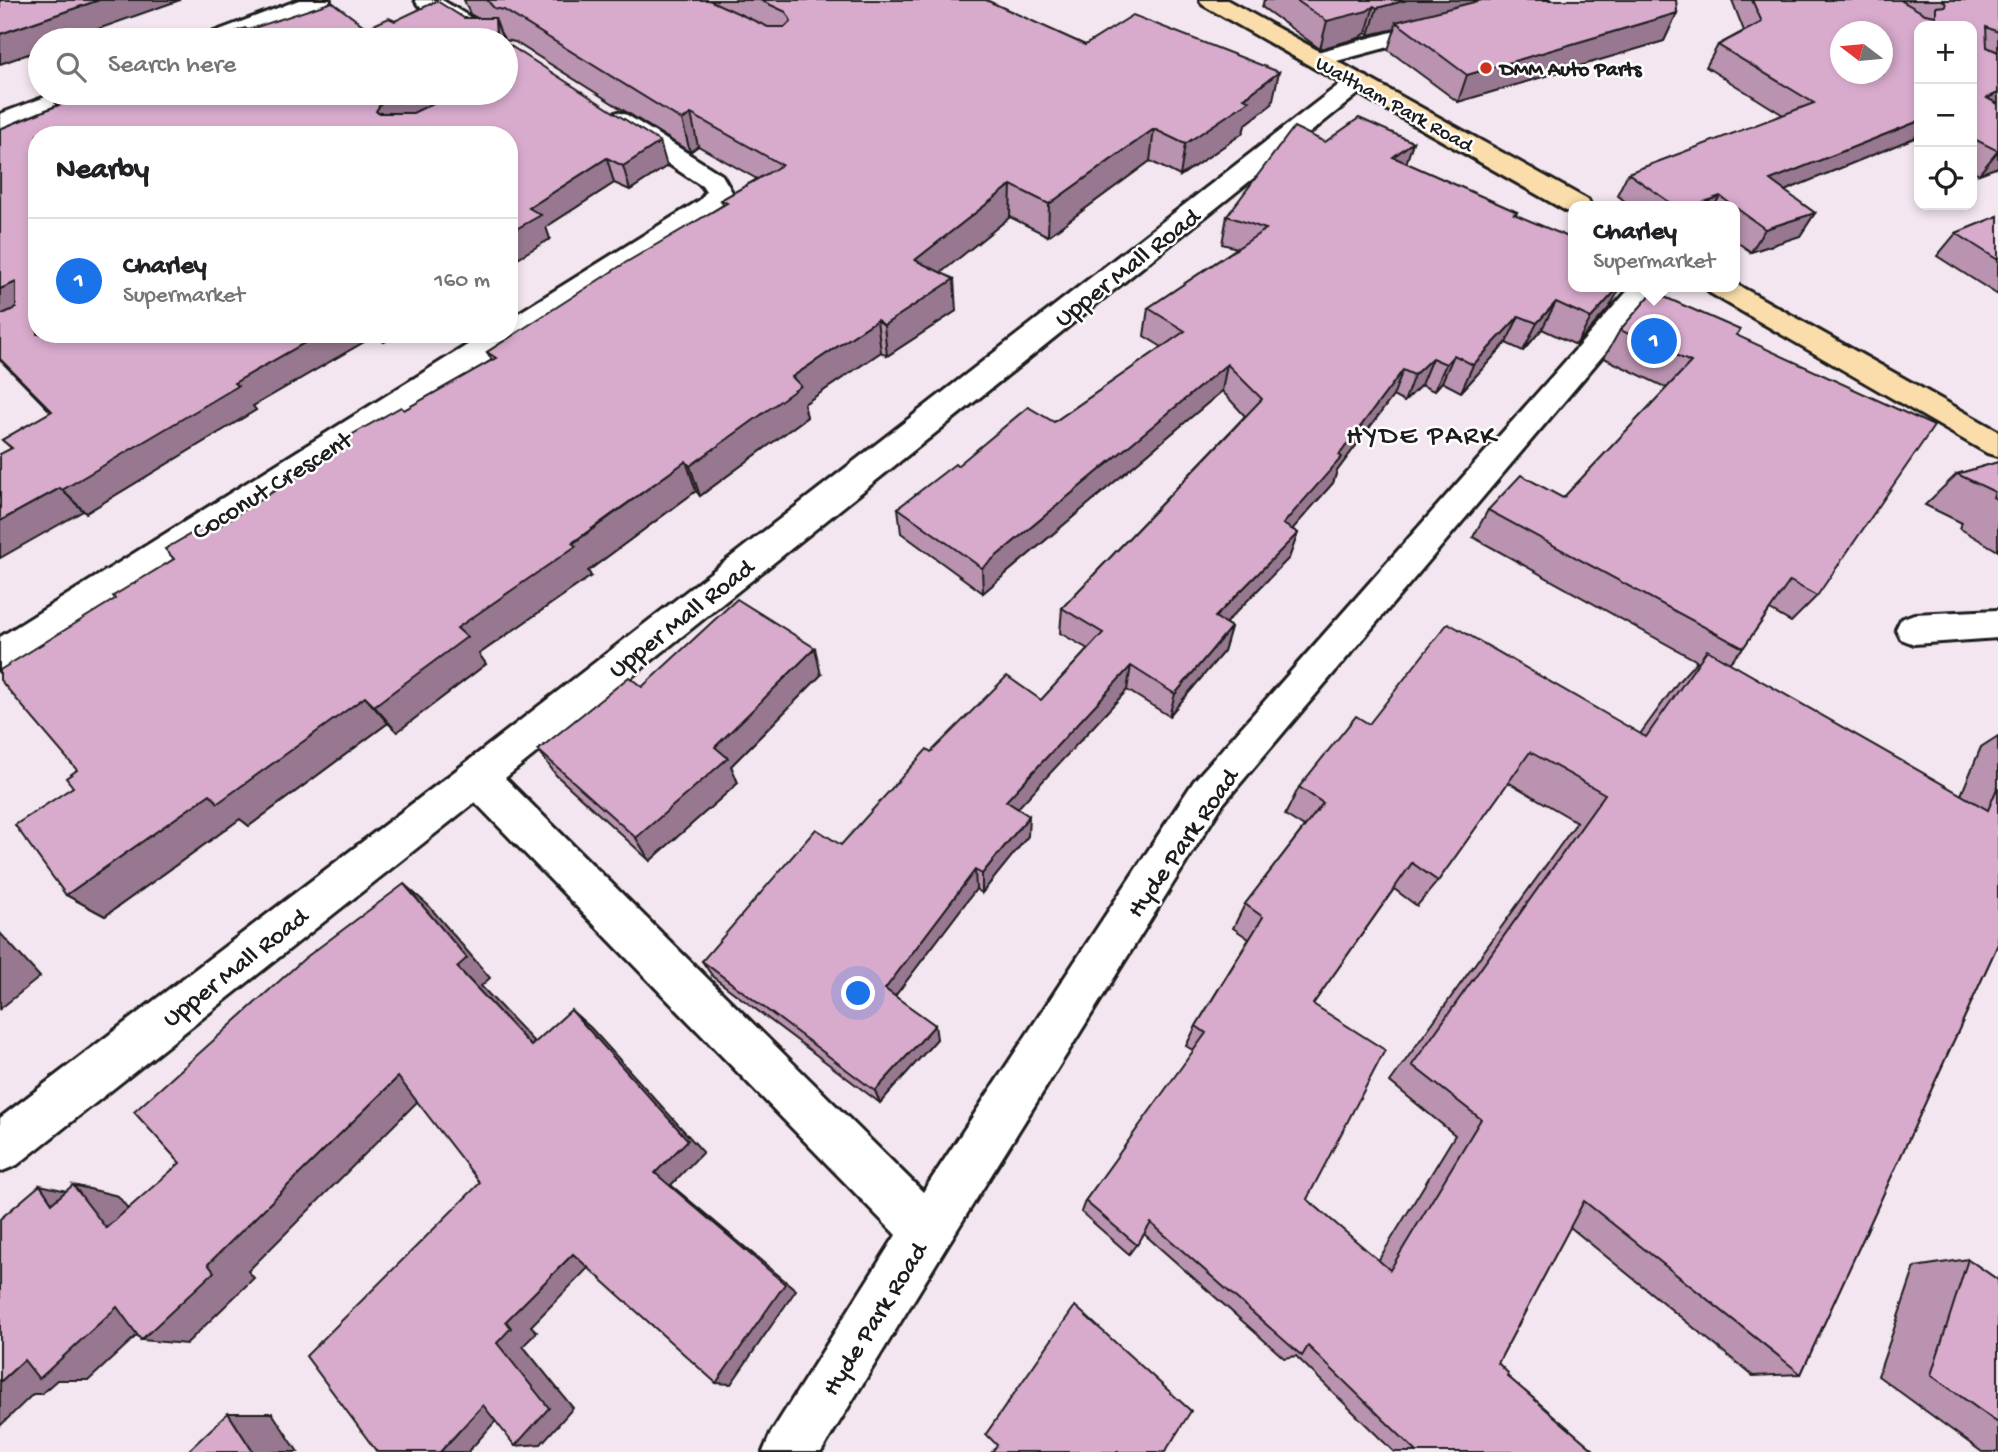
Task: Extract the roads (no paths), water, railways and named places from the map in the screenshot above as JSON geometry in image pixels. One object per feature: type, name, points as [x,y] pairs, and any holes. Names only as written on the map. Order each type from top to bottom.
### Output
[{"type":"main road","name":"Waltham Park Road","points":[[1211,0],[1569,201]]},
{"type":"main road","points":[[1729,292],[1998,445]]},
{"type":"street","points":[[245,28],[318,0]]},
{"type":"street","points":[[426,0],[472,28]]},
{"type":"street","points":[[1318,60],[1537,0]]},
{"type":"street","points":[[449,14],[477,3]]},
{"type":"street","name":"Upper Mall Road","points":[[0,1147],[477,777],[1358,82]]},
{"type":"street","points":[[0,123],[47,105]]},
{"type":"street","name":"Coconut Crescent","points":[[518,328],[710,206],[719,192],[713,181],[595,106]]},
{"type":"street","name":"Hyde Park Road","points":[[790,1452],[927,1231],[1208,793],[1643,292]]},
{"type":"street","name":"Coconut Crescent","points":[[0,656],[494,343]]},
{"type":"street","points":[[1914,629],[1998,624]]},
{"type":"street","points":[[477,777],[927,1231]]},
{"type":"place","name":"DMM Auto Parts","points":[[1486,68]]},
{"type":"place","name":"Charley","points":[[1654,341]]},
{"type":"district","name":"HYDE PARK","points":[[1422,433]]}]
